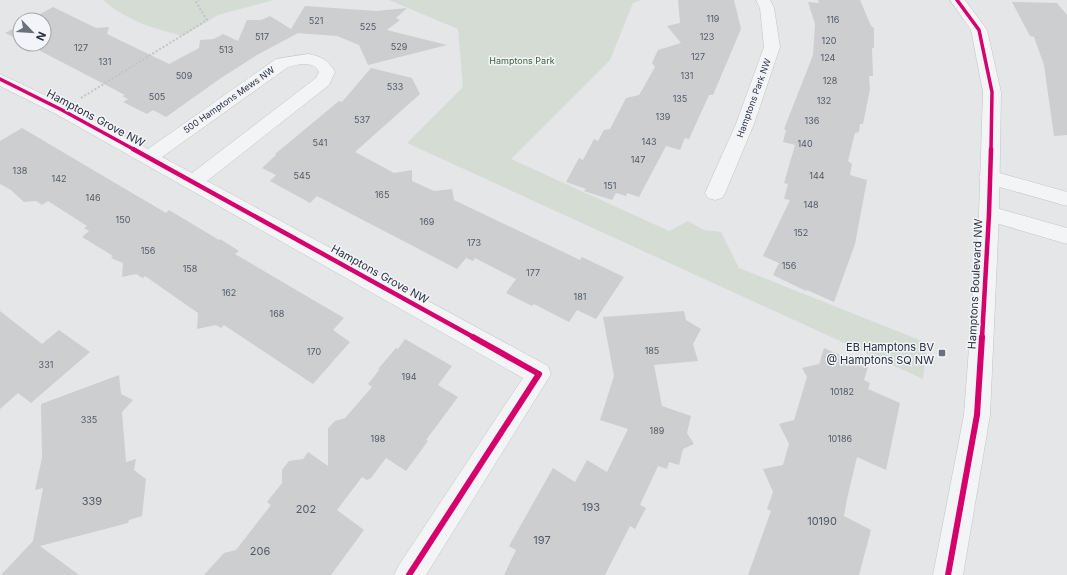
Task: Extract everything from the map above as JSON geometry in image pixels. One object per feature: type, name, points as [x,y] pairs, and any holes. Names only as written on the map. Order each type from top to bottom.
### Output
[{"type":"street","name":"Hamptons Park NW","points":[[715,193],[745,124],[772,47],[767,8],[763,0]]},
{"type":"street","name":"Hamptons Boulevard NW","points":[[948,575],[978,415],[989,214],[992,92],[979,30],[957,0]]},
{"type":"street","name":"500 Hamptons Mews NW","points":[[148,158],[282,63],[296,59],[309,59],[318,61],[325,67],[327,72],[323,81],[193,182]]},
{"type":"street","name":"Hamptons Grove NW","points":[[0,79],[62,110],[539,374],[409,575]]},
{"type":"street","points":[[989,177],[1067,199]]},
{"type":"street","points":[[989,214],[1067,236]]},
{"type":"path","points":[[62,110],[207,20],[196,2],[199,0]]},
{"type":"green space","points":[[103,0],[274,0],[218,15],[183,36],[141,23],[121,13]]},
{"type":"green space","name":"Hamptons Park","points":[[389,0],[641,0],[633,3],[610,60],[511,159],[669,231],[688,221],[704,230],[721,232],[739,268],[927,343],[923,379],[407,143],[463,87],[458,29]]},
{"type":"building","points":[[678,0],[734,0],[741,29],[713,95],[709,95],[689,139],[685,138],[680,150],[666,146],[639,197],[627,193],[626,196],[616,193],[612,200],[584,191],[586,189],[566,182],[579,158],[583,160],[594,139],[598,141],[604,130],[610,129],[626,98],[639,95],[655,67],[652,63],[658,50],[681,43],[667,26],[680,23]]},
{"type":"building","points":[[818,0],[860,0],[871,26],[874,28],[874,48],[872,48],[873,76],[869,76],[870,89],[863,124],[860,124],[859,132],[855,133],[848,161],[852,164],[850,175],[867,180],[855,244],[834,302],[807,290],[806,291],[773,275],[779,263],[763,256],[790,200],[784,199],[788,184],[784,183],[795,145],[783,142],[786,130],[784,129],[813,55],[815,24],[808,2],[819,3]]},
{"type":"building","points":[[1012,2],[1057,3],[1067,15],[1067,135],[1054,136],[1044,65],[1034,37],[1030,36]]},
{"type":"building","points":[[305,6],[376,11],[407,8],[396,18],[400,20],[387,30],[447,45],[368,65],[359,45],[337,36],[298,33],[257,55],[221,78],[166,117],[153,110],[147,114],[123,102],[128,99],[122,96],[125,95],[42,52],[52,52],[52,12],[44,12],[53,7],[96,28],[109,27],[107,34],[169,64],[199,48],[200,40],[214,39],[223,34],[238,41],[247,20],[261,20],[270,16],[291,29]]},
{"type":"building","points":[[12,29],[12,36],[5,33]]},
{"type":"building","points":[[371,68],[412,78],[420,94],[355,152],[394,173],[412,170],[412,181],[434,191],[452,189],[454,200],[580,260],[582,257],[624,277],[596,319],[577,310],[569,322],[534,304],[532,306],[506,293],[516,279],[475,258],[473,261],[466,258],[457,269],[317,196],[310,203],[270,181],[276,175],[262,168],[276,155],[275,154],[339,101],[342,102]]},
{"type":"building","points":[[22,128],[166,213],[169,210],[219,240],[220,239],[239,251],[235,254],[344,318],[333,330],[350,342],[313,384],[224,325],[221,328],[216,325],[197,329],[198,313],[145,276],[143,278],[136,274],[122,277],[123,263],[111,258],[113,256],[82,237],[89,231],[84,228],[87,226],[48,201],[42,205],[36,201],[24,202],[11,190],[0,184],[0,141]]},
{"type":"building","points":[[0,311],[42,344],[59,330],[90,352],[31,403],[18,393],[0,409]]},
{"type":"building","points":[[684,311],[686,320],[701,329],[693,344],[698,361],[654,365],[662,406],[691,416],[687,433],[694,444],[683,449],[679,465],[669,462],[667,469],[658,466],[640,505],[646,508],[635,529],[630,526],[605,575],[504,575],[516,550],[509,546],[553,468],[575,482],[587,460],[607,472],[628,429],[600,420],[614,376],[603,317]]},
{"type":"building","points":[[405,339],[452,366],[438,385],[458,397],[426,440],[428,441],[406,471],[386,458],[371,478],[367,480],[362,477],[337,510],[364,530],[331,575],[204,575],[224,553],[236,550],[271,505],[267,502],[282,483],[282,470],[289,461],[303,459],[308,452],[328,466],[328,428],[335,421],[345,418],[372,387],[368,384],[380,369],[378,369],[396,348],[398,349]]},
{"type":"building","points":[[824,348],[868,367],[864,380],[870,383],[868,389],[900,403],[886,470],[857,457],[844,516],[871,530],[859,575],[748,575],[771,511],[767,509],[773,492],[763,469],[783,465],[789,444],[779,424],[794,420],[807,377],[802,368],[819,364]]},
{"type":"building","points":[[119,375],[121,394],[133,400],[122,412],[126,462],[136,459],[134,470],[146,479],[142,516],[129,520],[128,523],[40,546],[79,575],[1,575],[33,541],[43,488],[35,490],[42,458],[41,404]]},
{"type":"cycle path","points":[[948,575],[977,415],[989,214],[992,92],[979,30],[957,0]]},
{"type":"cycle path","points":[[0,79],[62,110],[539,374],[409,575]]},
{"type":"place","name":"EB Hamptons BV @ Hamptons SQ NW","points":[[942,353]]}]
